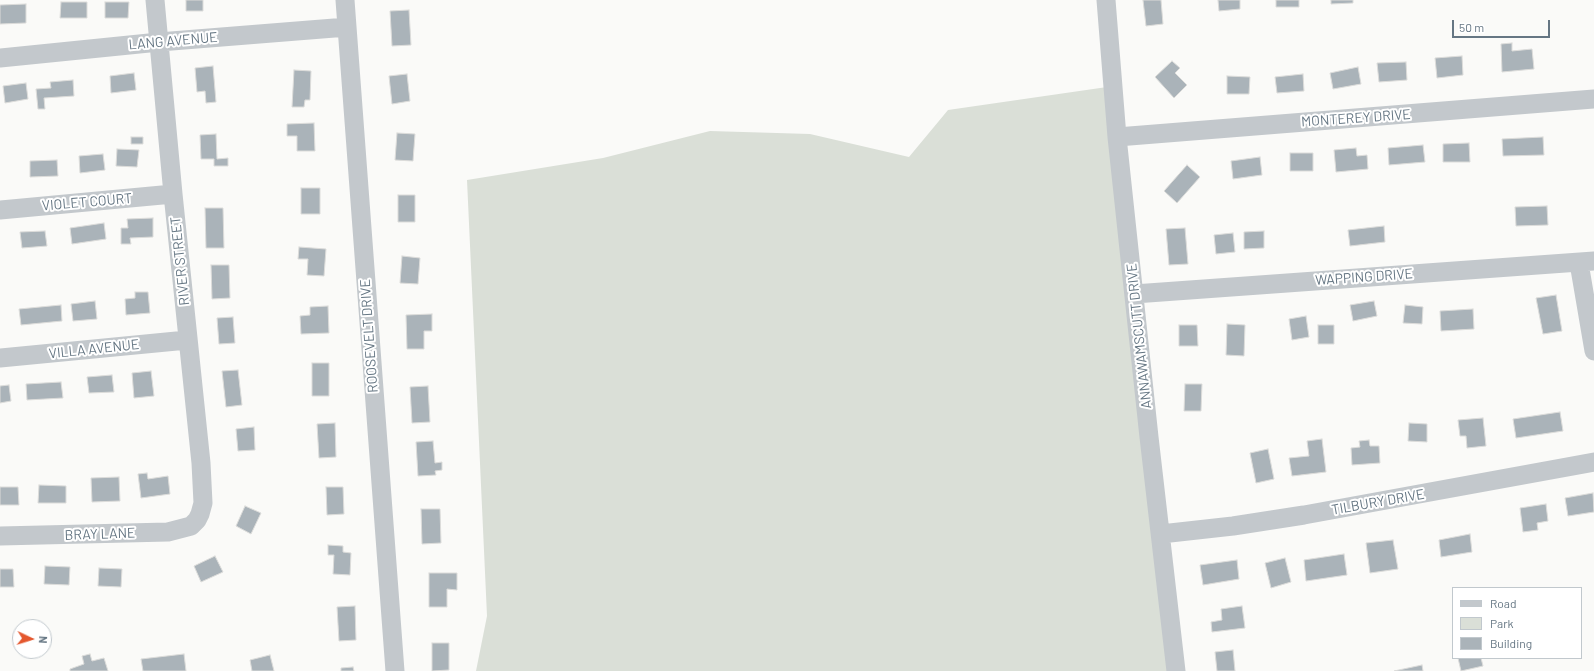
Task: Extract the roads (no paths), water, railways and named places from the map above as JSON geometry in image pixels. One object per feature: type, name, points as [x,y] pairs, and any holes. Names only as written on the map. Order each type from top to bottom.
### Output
[{"type":"street","name":"RIVER STREET","points":[[155,0],[187,340],[201,463],[203,503],[197,520]]},
{"type":"street","name":"ROOSEVELT DRIVE","points":[[345,0],[394,671]]},
{"type":"street","name":"ANNAWAMSCUTT DRIVE","points":[[1106,0],[1117,137],[1176,671]]},
{"type":"street","name":"LANG AVENUE","points":[[0,58],[159,42],[347,27]]},
{"type":"street","name":"MONTEREY DRIVE","points":[[1117,137],[1594,99]]},
{"type":"street","name":"VIOLET COURT","points":[[0,210],[173,194]]},
{"type":"street","name":"WAPPING DRIVE","points":[[1134,294],[1587,262]]},
{"type":"street","points":[[1587,262],[1594,351]]},
{"type":"street","name":"VILLA AVENUE","points":[[0,358],[187,340]]},
{"type":"street","name":"TILBURY DRIVE","points":[[1161,534],[1233,526],[1304,515],[1594,462]]},
{"type":"street","name":"BRAY LANE","points":[[0,536],[168,532],[191,526],[197,520]]}]
